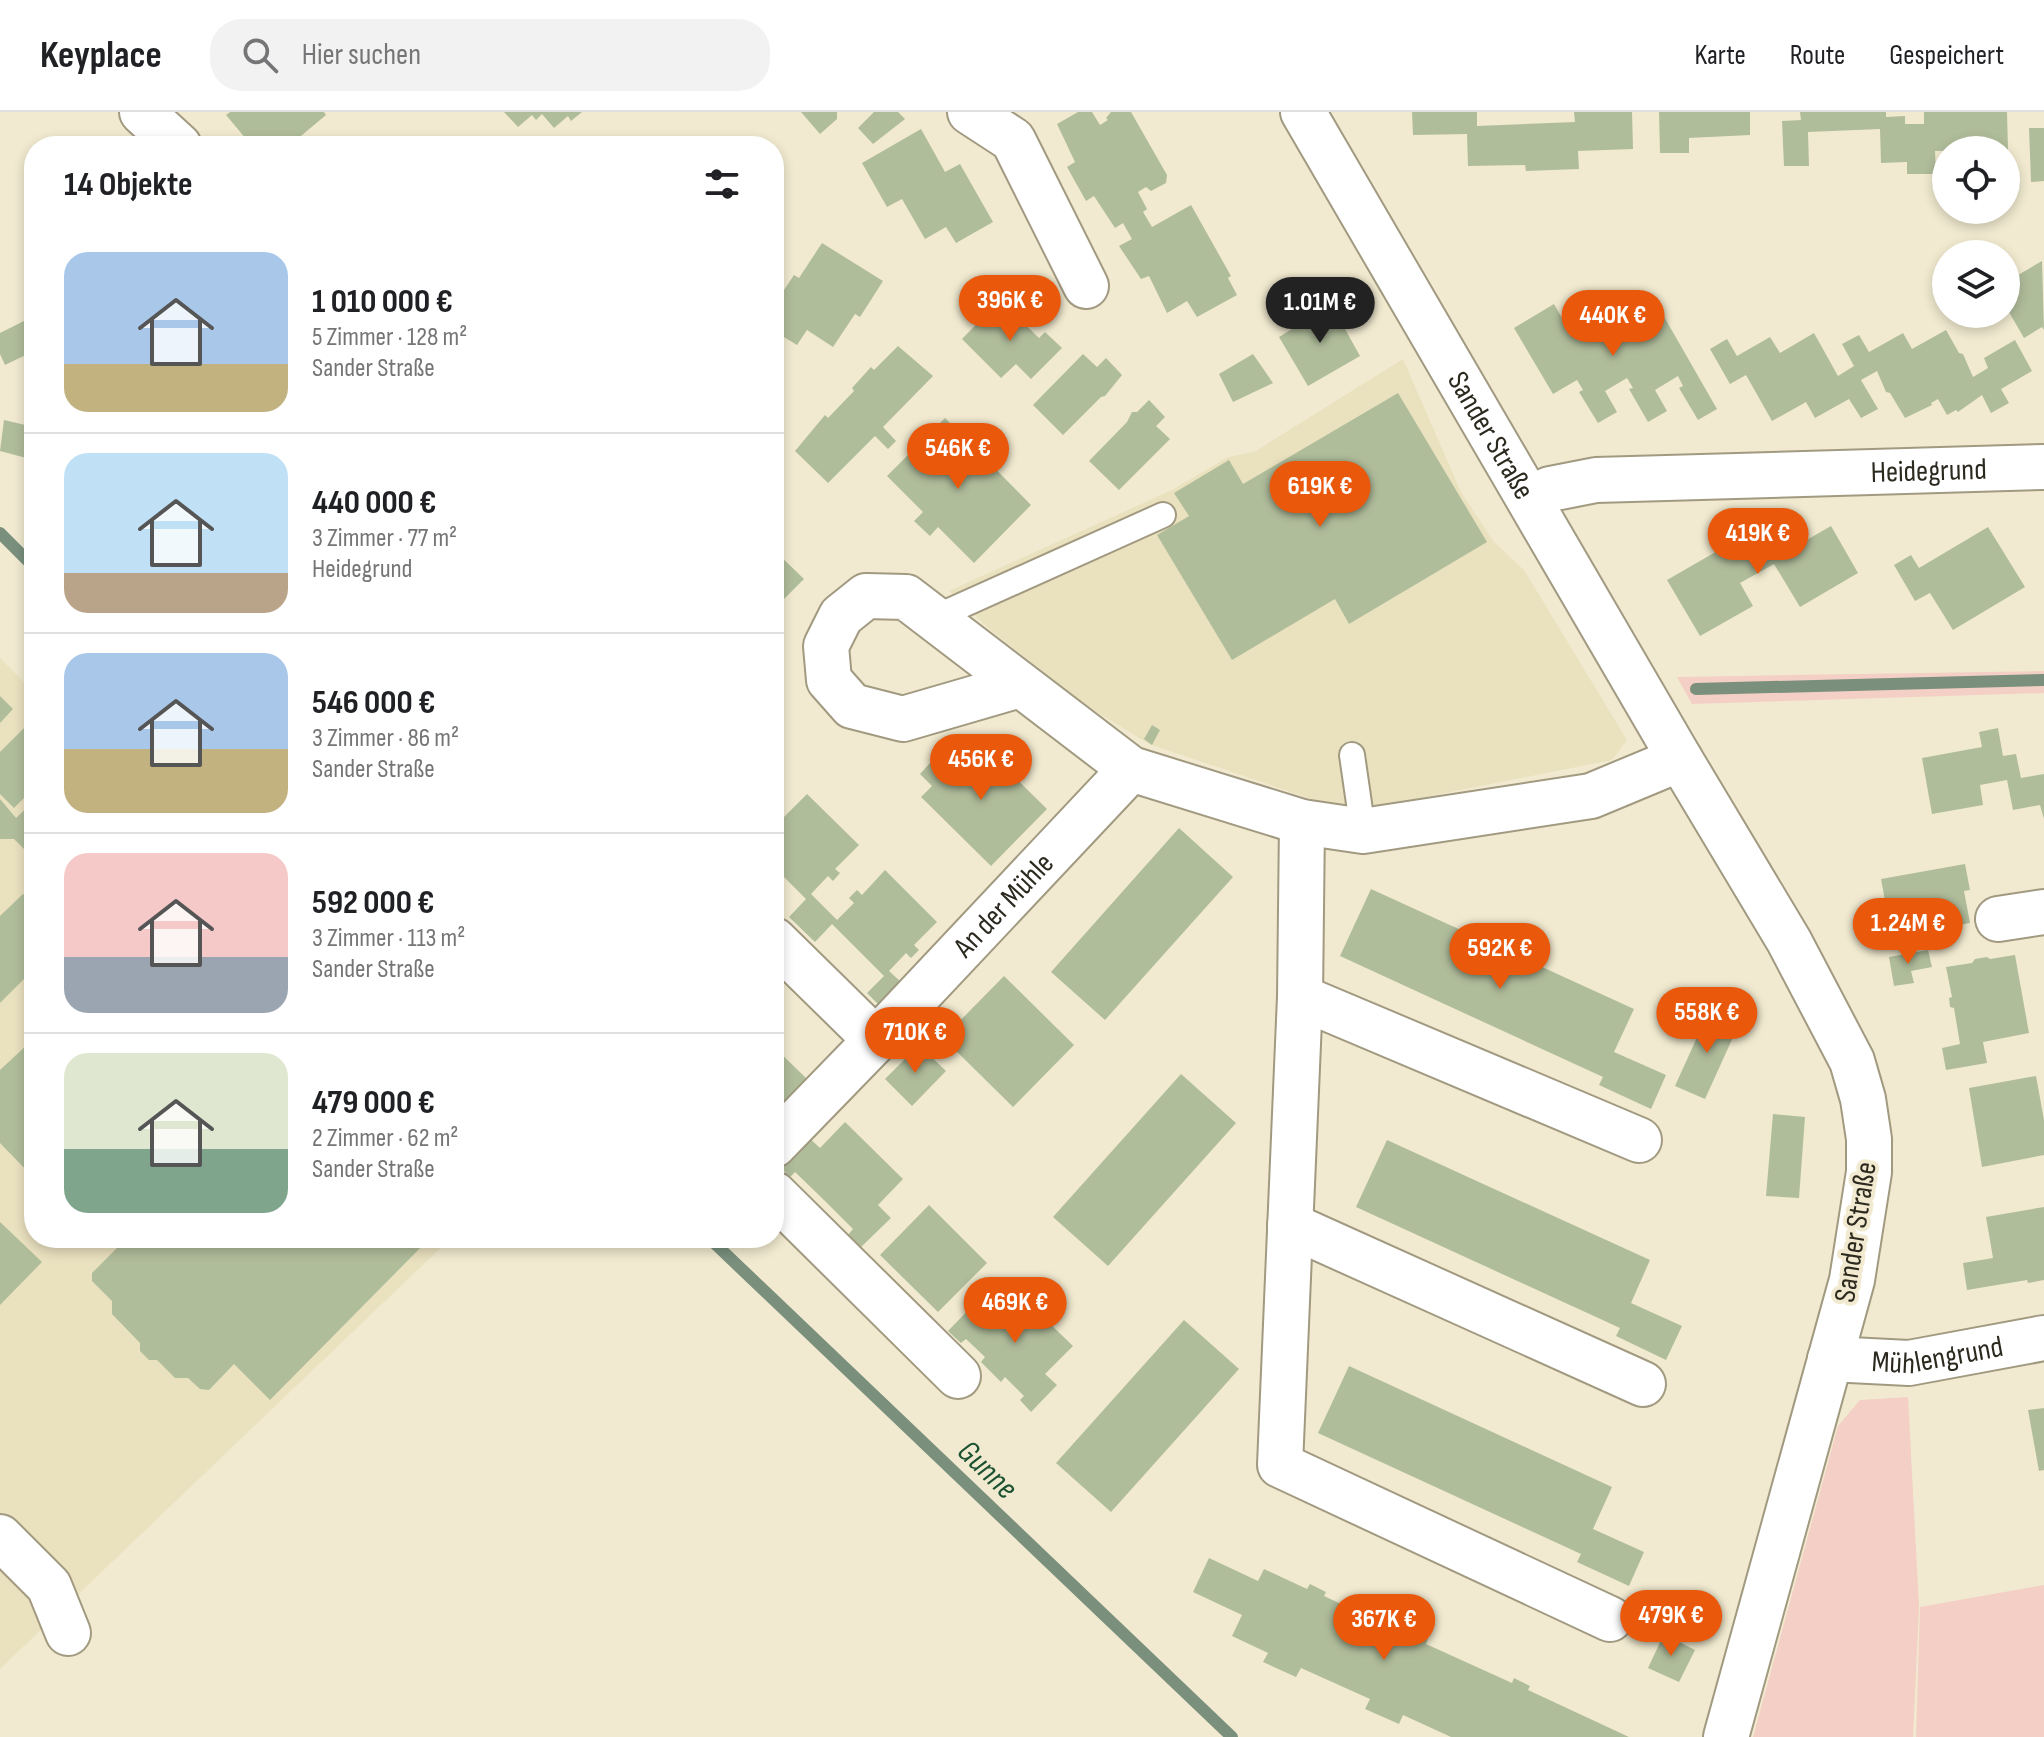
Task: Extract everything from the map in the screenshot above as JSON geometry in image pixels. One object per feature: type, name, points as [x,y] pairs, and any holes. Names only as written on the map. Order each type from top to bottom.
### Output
[{"type":"street","points":[[134,136],[141,112],[168,136]]},
{"type":"street","points":[[970,112],[1013,140],[1086,286]]},
{"type":"street","name":"Sander Straße","points":[[1303,112],[1789,941],[1852,1061],[1863,1099],[1869,1139],[1869,1172],[1852,1280],[1726,1737]]},
{"type":"street","name":"Heidegrund","points":[[1530,499],[1550,489],[1596,480],[2044,467]]},
{"type":"street","points":[[1020,685],[903,719],[852,706],[829,680],[826,646],[841,616],[866,596],[906,597],[1131,769],[1302,822],[1363,831],[1591,796],[1680,759]]},
{"type":"street","name":"An der Mühle","points":[[784,1135],[1131,769]]},
{"type":"street","points":[[1302,822],[1300,997],[1280,1465],[1610,1619]]},
{"type":"street","points":[[1998,919],[2044,912]]},
{"type":"street","points":[[784,950],[876,1040]]},
{"type":"street","points":[[1300,997],[1639,1140]]},
{"type":"street","points":[[784,1204],[958,1376]]},
{"type":"street","points":[[1290,1225],[1643,1384]]},
{"type":"street","name":"Mühlengrund","points":[[1830,1359],[1909,1363],[2044,1338]]},
{"type":"street","points":[[0,1537],[49,1586],[68,1633]]},
{"type":"lane","points":[[936,617],[1163,515]]},
{"type":"lane","points":[[1352,755],[1363,831]]},
{"type":"shaded area","points":[[1403,359],[1461,492],[1494,542],[1524,570],[1627,740],[1612,760],[1350,812],[1149,744],[1082,703],[988,628],[949,591],[1172,490],[1228,457],[1254,452]]},
{"type":"shaded area","points":[[0,658],[24,682],[24,1248],[441,1248],[0,1669]]},
{"type":"shaded area","points":[[2044,671],[2044,693],[1692,704],[1677,677]]},
{"type":"shaded area","points":[[1908,1397],[1919,1607],[1913,1737],[1753,1737],[1838,1426],[1860,1400]]},
{"type":"shaded area","points":[[2044,1585],[2044,1737],[1916,1737],[1920,1607]]},
{"type":"building","points":[[230,112],[324,112],[326,115],[301,136],[244,136],[226,115]]},
{"type":"building","points":[[504,112],[582,112],[571,121],[568,116],[554,128],[542,114],[536,120],[532,115],[518,127]]},
{"type":"building","points":[[801,112],[837,112],[837,119],[820,134]]},
{"type":"building","points":[[874,112],[898,112],[905,119],[873,144],[858,128]]},
{"type":"building","points":[[1078,112],[1092,112],[1100,125],[1108,120],[1106,118],[1111,112],[1131,112],[1167,175],[1166,183],[1151,191],[1146,187],[1138,192],[1147,209],[1143,212],[1152,227],[1191,205],[1231,276],[1228,278],[1237,295],[1197,317],[1187,301],[1167,313],[1149,276],[1141,279],[1119,246],[1132,239],[1123,223],[1115,228],[1094,196],[1086,201],[1067,167],[1075,162],[1057,124]]},
{"type":"building","points":[[1412,112],[1477,112],[1477,126],[1575,122],[1574,112],[1632,112],[1633,149],[1578,151],[1579,169],[1526,171],[1525,165],[1468,166],[1467,134],[1413,135]]},
{"type":"building","points":[[1659,112],[1750,112],[1750,135],[1689,138],[1689,153],[1660,153]]},
{"type":"building","points":[[1800,112],[1886,112],[1886,117],[1905,116],[1905,124],[1924,124],[1924,112],[2007,112],[2008,136],[1932,136],[1932,174],[1907,174],[1907,162],[1881,163],[1880,129],[1808,132],[1809,166],[1784,166],[1782,121],[1801,120]]},
{"type":"building","points":[[2029,128],[2044,128],[2044,181],[2031,182]]},
{"type":"building","points":[[921,129],[945,172],[960,164],[993,222],[956,243],[946,227],[925,239],[902,199],[887,207],[862,163]]},
{"type":"building","points":[[822,243],[883,281],[860,317],[855,314],[833,347],[807,330],[797,345],[784,337],[784,290],[794,275],[799,278]]},
{"type":"building","points":[[2042,261],[2044,330],[2042,327],[2024,338],[2018,328],[2020,274]]},
{"type":"building","points":[[1000,300],[1039,338],[1045,332],[1062,348],[1031,379],[1016,364],[1001,378],[962,339]]},
{"type":"building","points":[[1655,301],[1717,409],[1698,420],[1679,388],[1683,386],[1678,376],[1655,390],[1667,411],[1648,422],[1629,389],[1633,388],[1627,378],[1605,391],[1617,412],[1598,423],[1579,392],[1583,390],[1577,380],[1553,394],[1514,328],[1554,304],[1566,325],[1604,303],[1616,323]]},
{"type":"building","points":[[1331,305],[1340,311],[1347,324],[1345,329],[1360,356],[1308,386],[1279,337]]},
{"type":"building","points":[[24,321],[24,356],[5,365],[0,354],[0,333]]},
{"type":"building","points":[[1946,330],[1959,353],[1963,354],[1973,377],[1988,368],[1984,358],[2015,340],[2032,371],[2001,389],[2009,403],[1991,413],[1982,395],[1958,412],[1956,410],[1947,415],[1938,399],[1905,418],[1890,393],[1886,392],[1877,371],[1861,380],[1878,409],[1861,418],[1849,399],[1815,418],[1806,402],[1772,421],[1746,375],[1730,384],[1710,349],[1727,339],[1737,356],[1770,337],[1780,353],[1814,333],[1838,376],[1854,366],[1842,344],[1859,335],[1869,352],[1903,333],[1912,349]]},
{"type":"building","points":[[898,346],[933,376],[883,427],[896,441],[888,449],[875,436],[828,483],[795,451],[825,415],[828,418],[854,391],[852,388],[871,367],[874,370]]},
{"type":"building","points":[[1083,354],[1097,367],[1106,358],[1122,375],[1105,396],[1063,435],[1033,405]]},
{"type":"building","points":[[1253,354],[1273,383],[1233,402],[1219,374]]},
{"type":"building","points":[[1398,393],[1487,542],[1349,624],[1335,599],[1232,660],[1157,535],[1189,516],[1174,493],[1229,460],[1243,484]]},
{"type":"building","points":[[1149,400],[1165,417],[1156,426],[1170,439],[1119,490],[1089,461],[1127,422],[1132,412],[1137,412]]},
{"type":"building","points":[[945,418],[1031,505],[974,563],[938,527],[930,536],[914,521],[923,512],[887,476]]},
{"type":"building","points":[[4,420],[24,425],[24,457],[0,451]]},
{"type":"building","points":[[1831,526],[1858,573],[1800,607],[1774,564],[1740,583],[1753,606],[1700,636],[1667,580],[1719,550],[1715,545],[1734,534],[1738,539],[1754,530],[1772,560]]},
{"type":"building","points":[[1988,527],[2025,587],[1953,630],[1930,593],[1915,601],[1894,565],[1911,555],[1919,568]]},
{"type":"building","points":[[784,560],[804,579],[784,599]]},
{"type":"building","points":[[0,696],[13,709],[0,723]]},
{"type":"building","points":[[1152,725],[1160,730],[1152,745],[1144,739]]},
{"type":"building","points":[[24,728],[24,798],[14,808],[0,794],[0,752]]},
{"type":"building","points":[[1998,728],[2003,756],[2016,754],[2021,778],[2044,774],[2044,819],[2040,805],[2013,810],[2007,780],[1980,785],[1983,805],[1932,814],[1922,758],[1982,747],[1979,732]]},
{"type":"building","points":[[943,749],[955,762],[966,751],[979,762],[989,752],[1047,809],[991,866],[921,797],[932,786],[920,774]]},
{"type":"building","points":[[807,794],[859,845],[835,869],[840,873],[833,881],[828,876],[811,894],[837,920],[854,903],[849,898],[857,890],[862,895],[885,870],[937,922],[914,945],[919,950],[911,958],[906,953],[889,971],[902,983],[880,1006],[867,993],[884,976],[832,924],[815,942],[789,917],[806,899],[784,877],[784,817]]},
{"type":"building","points":[[0,799],[16,818],[24,810],[24,849],[14,839],[0,839]]},
{"type":"building","points":[[1179,828],[1233,877],[1105,1020],[1051,972]]},
{"type":"building","points":[[1965,864],[1970,890],[1964,891],[1970,923],[1898,935],[1892,904],[1886,906],[1881,879]]},
{"type":"building","points":[[1371,889],[1634,1009],[1614,1052],[1666,1075],[1651,1109],[1599,1085],[1603,1077],[1340,956]]},
{"type":"building","points":[[24,895],[24,979],[0,1003],[0,916]]},
{"type":"building","points":[[1928,950],[1932,967],[1911,971],[1914,983],[1894,986],[1889,957]]},
{"type":"building","points":[[2015,955],[2029,1033],[1983,1042],[1987,1063],[1946,1070],[1942,1048],[1960,1044],[1954,1008],[1950,1007],[1949,998],[1952,997],[1946,967],[1972,963],[1975,959]]},
{"type":"building","points":[[1004,976],[1074,1045],[1013,1107],[943,1038]]},
{"type":"building","points":[[1709,1011],[1739,1024],[1705,1099],[1675,1086]]},
{"type":"building","points":[[919,1045],[946,1071],[912,1106],[885,1079]]},
{"type":"building","points":[[24,1048],[24,1168],[0,1143],[0,1070]]},
{"type":"building","points":[[784,1057],[807,1079],[784,1102]]},
{"type":"building","points":[[1181,1074],[1236,1123],[1108,1266],[1053,1217]]},
{"type":"building","points":[[2036,1076],[2044,1120],[2044,1155],[1982,1167],[1969,1088]]},
{"type":"building","points":[[1773,1114],[1805,1117],[1799,1198],[1766,1196]]},
{"type":"building","points":[[845,1122],[903,1179],[878,1205],[891,1218],[861,1247],[848,1235],[853,1229],[824,1200],[795,1172],[790,1177],[784,1171],[784,1157],[806,1135],[820,1148]]},
{"type":"building","points":[[1387,1140],[1650,1260],[1631,1303],[1682,1326],[1666,1360],[1616,1336],[1620,1328],[1356,1207]]},
{"type":"building","points":[[929,1205],[987,1263],[938,1312],[880,1255]]},
{"type":"building","points":[[2044,1207],[2044,1280],[1967,1290],[1963,1263],[1993,1258],[1986,1217]]},
{"type":"building","points":[[0,1222],[42,1262],[0,1305]]},
{"type":"building","points":[[117,1248],[420,1248],[270,1400],[234,1364],[209,1390],[200,1389],[188,1378],[175,1378],[157,1360],[149,1360],[140,1351],[140,1343],[112,1314],[112,1301],[92,1281],[92,1273]]},
{"type":"building","points":[[1014,1289],[1073,1346],[1045,1374],[1057,1385],[1031,1412],[1020,1400],[1024,1396],[1005,1377],[1001,1382],[981,1362],[985,1357],[966,1339],[961,1343],[948,1331],[974,1304],[987,1316]]},
{"type":"building","points":[[1184,1320],[1239,1369],[1111,1512],[1056,1463]]},
{"type":"building","points":[[1349,1366],[1612,1487],[1593,1529],[1644,1552],[1629,1586],[1577,1562],[1581,1554],[1318,1433]]},
{"type":"building","points":[[2044,1408],[2044,1470],[2039,1471],[2028,1410]]},
{"type":"building","points":[[1209,1558],[1258,1581],[1264,1569],[1307,1589],[1310,1584],[1326,1592],[1324,1596],[1409,1636],[1412,1631],[1428,1638],[1426,1644],[1512,1683],[1514,1678],[1530,1686],[1528,1690],[1629,1737],[1451,1737],[1403,1715],[1399,1724],[1365,1709],[1370,1699],[1301,1668],[1296,1677],[1263,1662],[1268,1653],[1232,1636],[1242,1615],[1193,1592]]},
{"type":"building","points":[[1664,1634],[1695,1650],[1679,1682],[1648,1668]]},
{"type":"waterway","name":"Gunne","points":[[0,533],[24,557]]},
{"type":"waterway","points":[[1696,689],[2044,680]]},
{"type":"waterway","name":"Gunne","points":[[719,1248],[1232,1737]]}]
